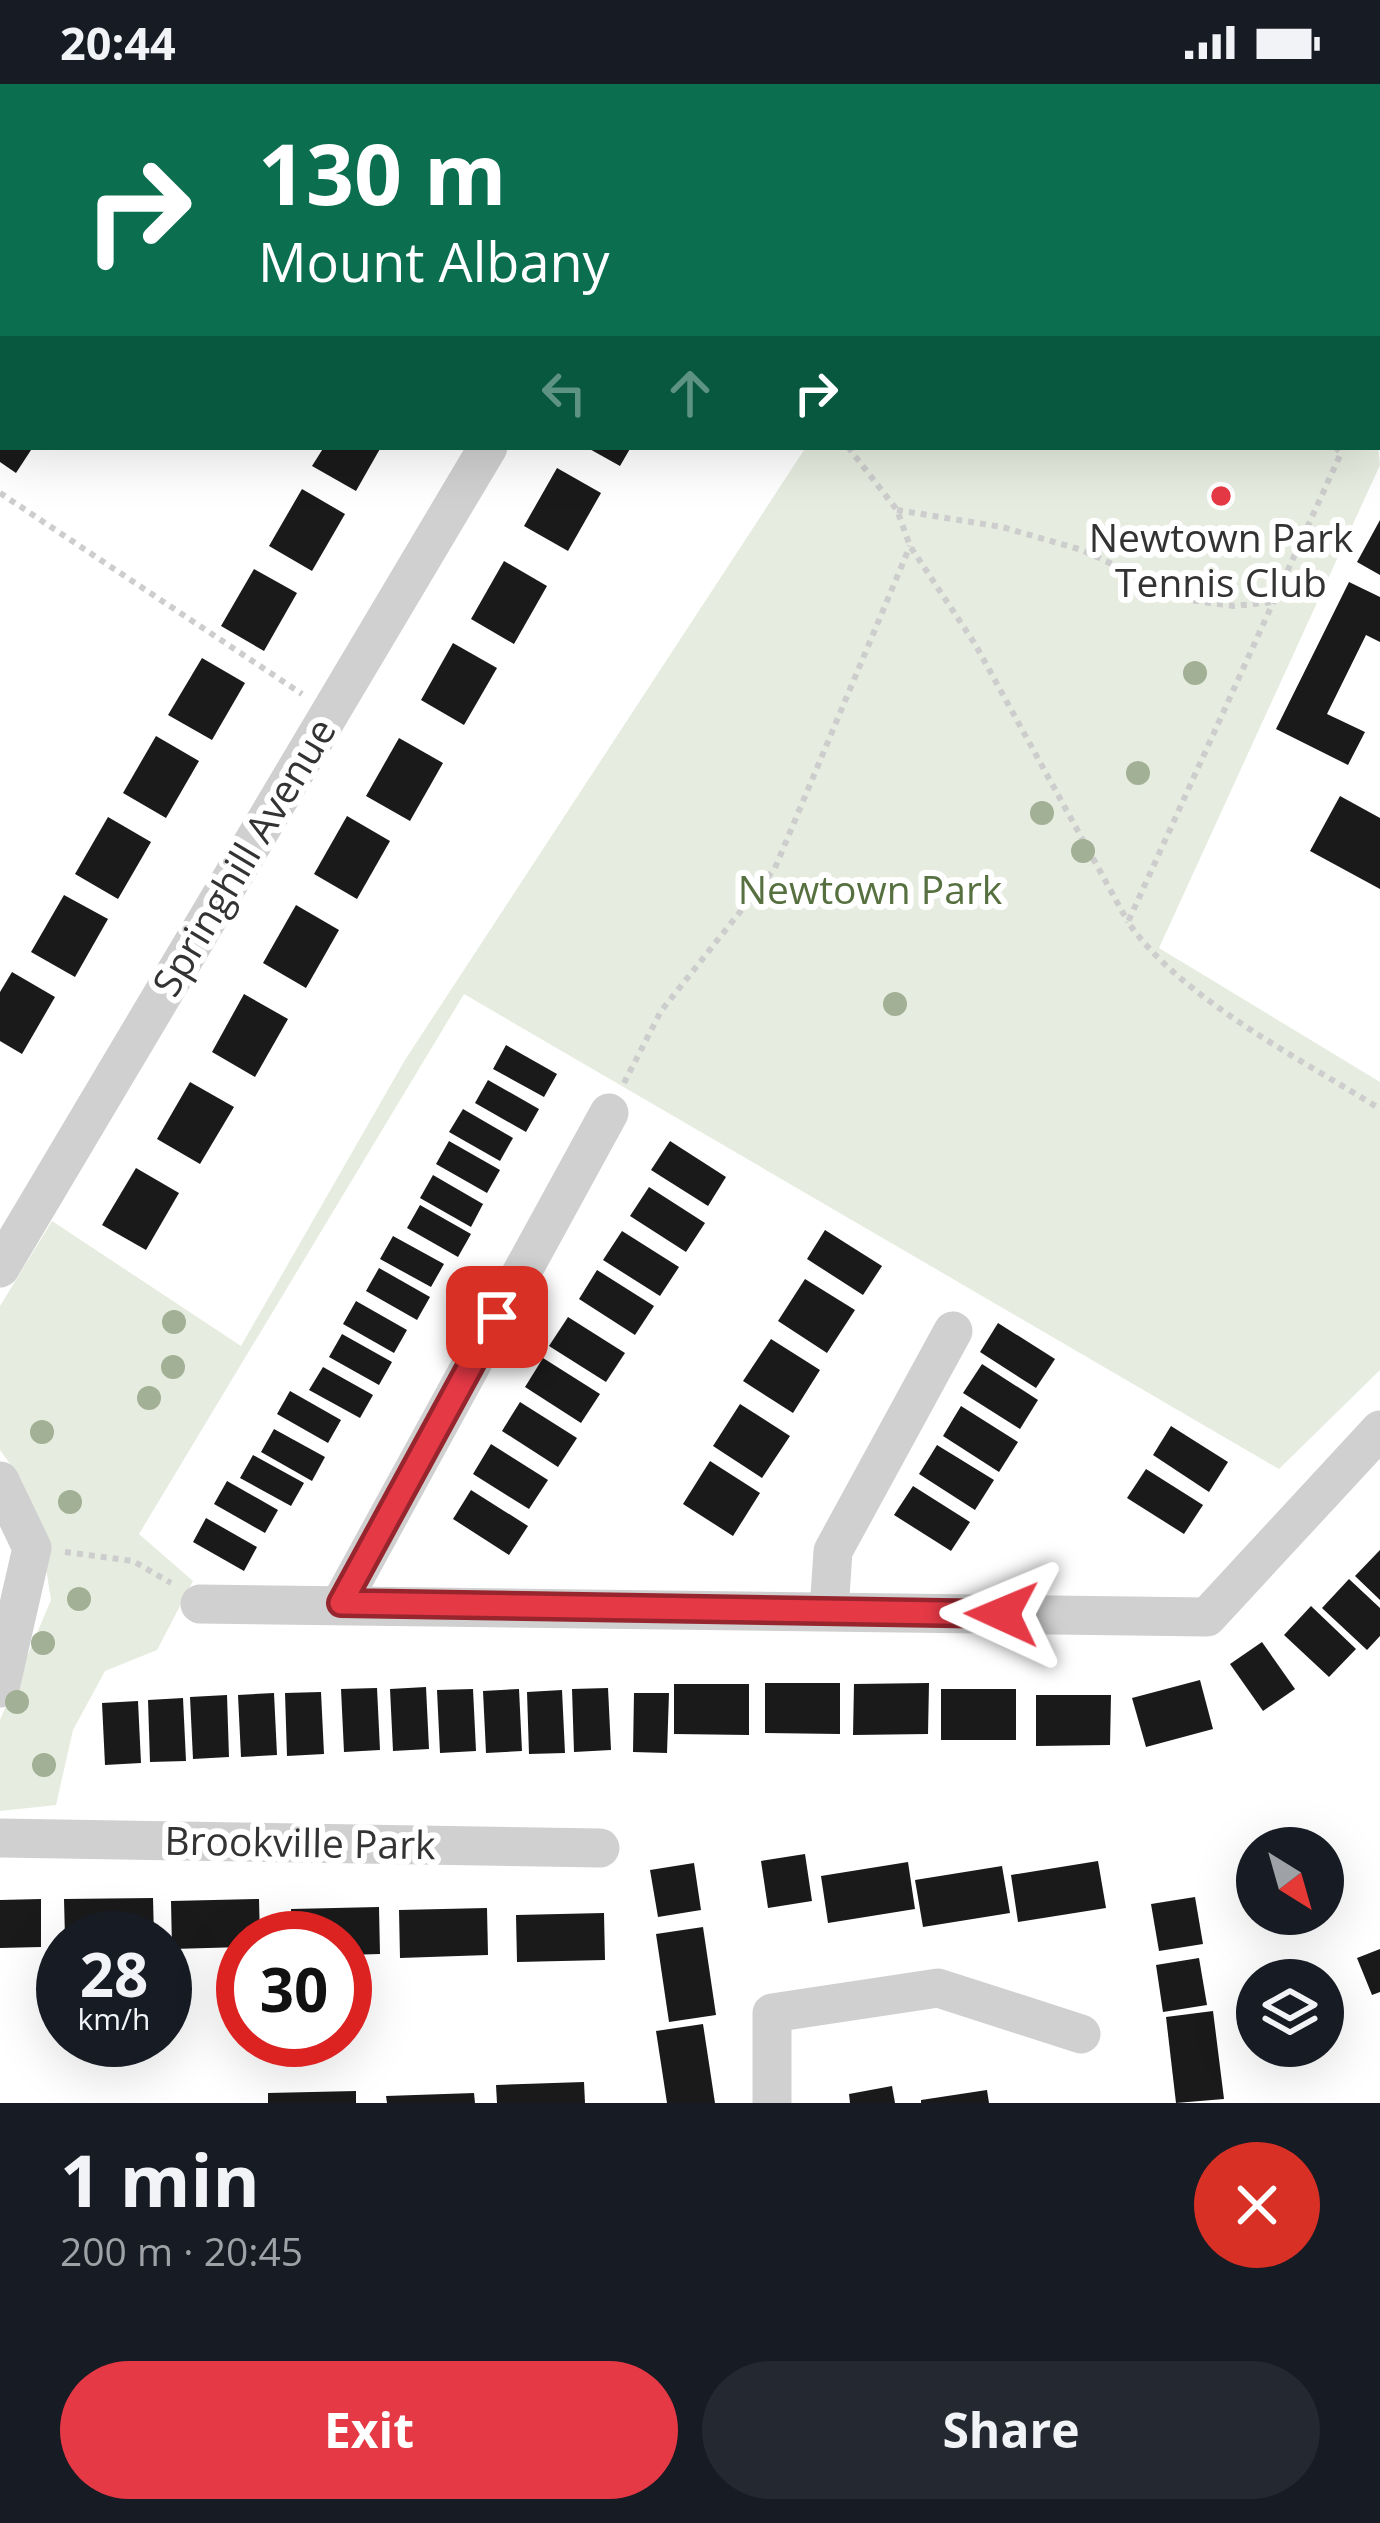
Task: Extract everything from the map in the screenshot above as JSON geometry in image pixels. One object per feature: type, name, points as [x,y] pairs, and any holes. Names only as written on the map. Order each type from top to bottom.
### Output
[{"type":"street","name":"Springhill Avenue","points":[[0,1268],[486,450]]},
{"type":"street","points":[[341,1603],[615,1100]]},
{"type":"street","points":[[830,1612],[833,1552],[953,1331]]},
{"type":"street","points":[[200,1604],[1208,1617],[1380,1430]]},
{"type":"street","points":[[0,1481],[32,1548],[0,1688]]},
{"type":"street","name":"Brookville Park","points":[[0,1838],[600,1848]]},
{"type":"street","points":[[772,2103],[772,2013],[938,1988],[1082,2034]]},
{"type":"path","points":[[852,450],[897,510],[910,547],[975,644],[1144,946],[1190,988],[1380,1109]]},
{"type":"path","points":[[1128,922],[1341,453],[1338,450]]},
{"type":"path","points":[[0,493],[330,712]]},
{"type":"path","points":[[897,510],[1002,527],[1082,550],[1189,600],[1234,606],[1275,601]]},
{"type":"path","points":[[615,1100],[661,1011],[775,868],[910,547]]},
{"type":"path","points":[[32,1548],[133,1561],[200,1604]]},
{"type":"green space","name":"Newtown Park","points":[[804,450],[1378,450],[1380,465],[1159,948],[1380,1082],[1380,1370],[1279,1469],[464,994],[139,1534],[193,1581],[157,1650],[105,1671],[73,1730],[56,1805],[0,1811],[0,1720],[51,1600],[38,1518],[21,1479],[0,1450],[0,1306],[52,1221],[241,1346],[405,1060]]},
{"type":"building","points":[[0,450],[31,450],[16,473],[0,462]]},
{"type":"building","points":[[322,450],[379,450],[356,491],[312,466]]},
{"type":"building","points":[[591,450],[629,450],[620,466]]},
{"type":"building","points":[[557,468],[601,493],[568,551],[524,526]]},
{"type":"building","points":[[302,489],[345,514],[312,571],[269,546]]},
{"type":"building","points":[[1380,520],[1380,575],[1357,562]]},
{"type":"building","points":[[504,561],[547,586],[514,644],[471,619]]},
{"type":"building","points":[[254,569],[297,593],[264,651],[221,626]]},
{"type":"building","points":[[1349,582],[1380,597],[1380,642],[1366,635],[1327,714],[1365,732],[1348,765],[1276,729]]},
{"type":"building","points":[[453,643],[497,668],[464,725],[421,700]]},
{"type":"building","points":[[202,658],[245,683],[212,740],[168,715]]},
{"type":"building","points":[[156,736],[199,761],[166,818],[123,793]]},
{"type":"building","points":[[399,738],[443,763],[410,821],[366,796]]},
{"type":"building","points":[[1340,796],[1380,818],[1380,889],[1310,851]]},
{"type":"building","points":[[347,816],[390,841],[357,899],[314,874]]},
{"type":"building","points":[[108,817],[151,842],[118,899],[75,874]]},
{"type":"building","points":[[64,895],[108,919],[75,977],[31,952]]},
{"type":"building","points":[[296,905],[339,930],[306,988],[263,963]]},
{"type":"building","points":[[12,972],[55,997],[22,1054],[0,1041],[0,992]]},
{"type":"building","points":[[244,994],[288,1019],[255,1077],[212,1052]]},
{"type":"building","points":[[506,1045],[557,1074],[544,1097],[493,1069]]},
{"type":"building","points":[[488,1080],[539,1109],[526,1132],[475,1103]]},
{"type":"building","points":[[190,1082],[234,1107],[200,1164],[157,1139]]},
{"type":"building","points":[[463,1109],[513,1138],[500,1161],[449,1132]]},
{"type":"building","points":[[449,1141],[500,1170],[487,1193],[436,1164]]},
{"type":"building","points":[[670,1141],[726,1177],[708,1206],[651,1170]]},
{"type":"building","points":[[136,1168],[179,1193],[146,1250],[102,1225]]},
{"type":"building","points":[[433,1175],[483,1204],[471,1227],[420,1198]]},
{"type":"building","points":[[649,1187],[705,1223],[686,1252],[630,1216]]},
{"type":"building","points":[[420,1205],[471,1234],[458,1257],[407,1228]]},
{"type":"building","points":[[825,1230],[882,1266],[863,1295],[807,1259]]},
{"type":"building","points":[[622,1231],[679,1267],[660,1296],[603,1260]]},
{"type":"building","points":[[393,1236],[444,1264],[431,1287],[380,1259]]},
{"type":"building","points":[[379,1268],[430,1297],[417,1320],[366,1291]]},
{"type":"building","points":[[597,1270],[654,1306],[635,1335],[579,1299]]},
{"type":"building","points":[[805,1279],[855,1310],[827,1353],[778,1321]]},
{"type":"building","points":[[356,1301],[407,1330],[394,1353],[343,1324]]},
{"type":"building","points":[[568,1317],[625,1353],[606,1382],[549,1346]]},
{"type":"building","points":[[998,1323],[1055,1359],[1036,1388],[980,1352]]},
{"type":"building","points":[[342,1334],[392,1362],[379,1385],[329,1357]]},
{"type":"building","points":[[771,1339],[820,1370],[793,1413],[743,1381]]},
{"type":"building","points":[[543,1358],[600,1394],[581,1423],[525,1387]]},
{"type":"building","points":[[982,1364],[1038,1400],[1020,1429],[963,1393]]},
{"type":"building","points":[[323,1367],[373,1395],[360,1418],[309,1390]]},
{"type":"building","points":[[290,1391],[341,1420],[328,1443],[277,1414]]},
{"type":"building","points":[[520,1402],[577,1438],[558,1467],[502,1431]]},
{"type":"building","points":[[740,1404],[790,1436],[762,1478],[713,1446]]},
{"type":"building","points":[[961,1406],[1018,1442],[999,1472],[943,1436]]},
{"type":"building","points":[[1171,1426],[1228,1462],[1209,1492],[1153,1455]]},
{"type":"building","points":[[274,1429],[325,1457],[312,1481],[261,1452]]},
{"type":"building","points":[[491,1444],[548,1480],[529,1509],[473,1474]]},
{"type":"building","points":[[937,1445],[994,1480],[975,1510],[919,1474]]},
{"type":"building","points":[[253,1455],[304,1483],[291,1506],[240,1478]]},
{"type":"building","points":[[710,1461],[760,1493],[733,1536],[683,1504]]},
{"type":"building","points":[[1146,1469],[1203,1505],[1184,1534],[1127,1498]]},
{"type":"building","points":[[227,1481],[278,1510],[265,1533],[214,1504]]},
{"type":"building","points":[[913,1486],[970,1522],[951,1551],[894,1515]]},
{"type":"building","points":[[471,1490],[528,1526],[509,1555],[453,1519]]},
{"type":"building","points":[[206,1518],[257,1547],[244,1571],[193,1542]]},
{"type":"building","points":[[1380,1550],[1380,1600],[1355,1576]]},
{"type":"building","points":[[1349,1579],[1380,1608],[1380,1636],[1367,1650],[1322,1608]]},
{"type":"building","points":[[1311,1606],[1356,1649],[1329,1677],[1284,1635]]},
{"type":"building","points":[[1262,1642],[1295,1689],[1263,1711],[1230,1664]]},
{"type":"building","points":[[1200,1680],[1213,1729],[1146,1747],[1132,1698]]},
{"type":"building","points":[[765,1683],[840,1683],[840,1734],[765,1733]]},
{"type":"building","points":[[929,1683],[928,1734],[853,1735],[854,1684]]},
{"type":"building","points":[[674,1684],[749,1684],[749,1735],[674,1734]]},
{"type":"building","points":[[426,1687],[429,1749],[393,1751],[390,1689]]},
{"type":"building","points":[[377,1688],[380,1750],[344,1752],[341,1689]]},
{"type":"building","points":[[608,1688],[611,1750],[574,1752],[572,1689]]},
{"type":"building","points":[[473,1689],[476,1751],[440,1753],[437,1690]]},
{"type":"building","points":[[519,1689],[522,1751],[486,1753],[483,1691]]},
{"type":"building","points":[[941,1689],[1016,1689],[1016,1740],[941,1740]]},
{"type":"building","points":[[562,1690],[565,1753],[529,1754],[527,1692]]},
{"type":"building","points":[[321,1692],[324,1754],[287,1756],[285,1693]]},
{"type":"building","points":[[274,1693],[277,1755],[241,1757],[238,1695]]},
{"type":"building","points":[[634,1693],[669,1693],[667,1753],[633,1752]]},
{"type":"building","points":[[227,1695],[229,1757],[193,1759],[190,1697]]},
{"type":"building","points":[[1036,1695],[1111,1695],[1110,1745],[1036,1746]]},
{"type":"building","points":[[183,1698],[186,1761],[150,1762],[148,1700]]},
{"type":"building","points":[[138,1701],[141,1763],[105,1765],[102,1703]]},
{"type":"building","points":[[805,1854],[812,1901],[768,1908],[761,1861]]},
{"type":"building","points":[[1098,1861],[1106,1908],[1018,1922],[1011,1875]]},
{"type":"building","points":[[908,1862],[915,1909],[828,1923],[821,1876]]},
{"type":"building","points":[[694,1863],[701,1910],[658,1917],[650,1870]]},
{"type":"building","points":[[1002,1866],[1010,1913],[923,1927],[915,1880]]},
{"type":"building","points":[[1195,1897],[1203,1944],[1159,1951],[1151,1904]]},
{"type":"building","points":[[153,1898],[153,1911],[64,1911],[64,1899]]},
{"type":"building","points":[[41,1899],[41,1911],[36,1911],[36,1947],[0,1948],[0,1900]]},
{"type":"building","points":[[259,1899],[259,1911],[216,1911],[216,1948],[192,1948],[192,1911],[171,1911],[171,1901]]},
{"type":"building","points":[[379,1907],[380,1954],[372,1954],[372,1911],[291,1909]]},
{"type":"building","points":[[487,1908],[488,1955],[400,1958],[399,1910]]},
{"type":"building","points":[[604,1913],[605,1960],[517,1962],[516,1915]]},
{"type":"building","points":[[703,1927],[716,2015],[669,2022],[656,1934]]},
{"type":"building","points":[[1380,1949],[1380,1992],[1372,1995],[1357,1958]]},
{"type":"building","points":[[1199,1958],[1207,2005],[1163,2012],[1156,1965]]},
{"type":"building","points":[[1213,2011],[1224,2099],[1176,2103],[1166,2017]]},
{"type":"building","points":[[703,2024],[715,2103],[667,2103],[656,2031]]},
{"type":"building","points":[[584,2082],[585,2103],[497,2103],[496,2085]]},
{"type":"building","points":[[892,2086],[895,2103],[850,2103],[849,2094]]},
{"type":"building","points":[[987,2090],[989,2103],[921,2103],[921,2100]]},
{"type":"building","points":[[356,2091],[356,2103],[268,2103],[268,2093]]},
{"type":"building","points":[[474,2093],[475,2103],[387,2103],[386,2096]]},
{"type":"place","name":"Newtown Park Tennis Club","points":[[1221,496]]},
{"type":"route","points":[[497,1317],[341,1603],[1002,1614]]}]
